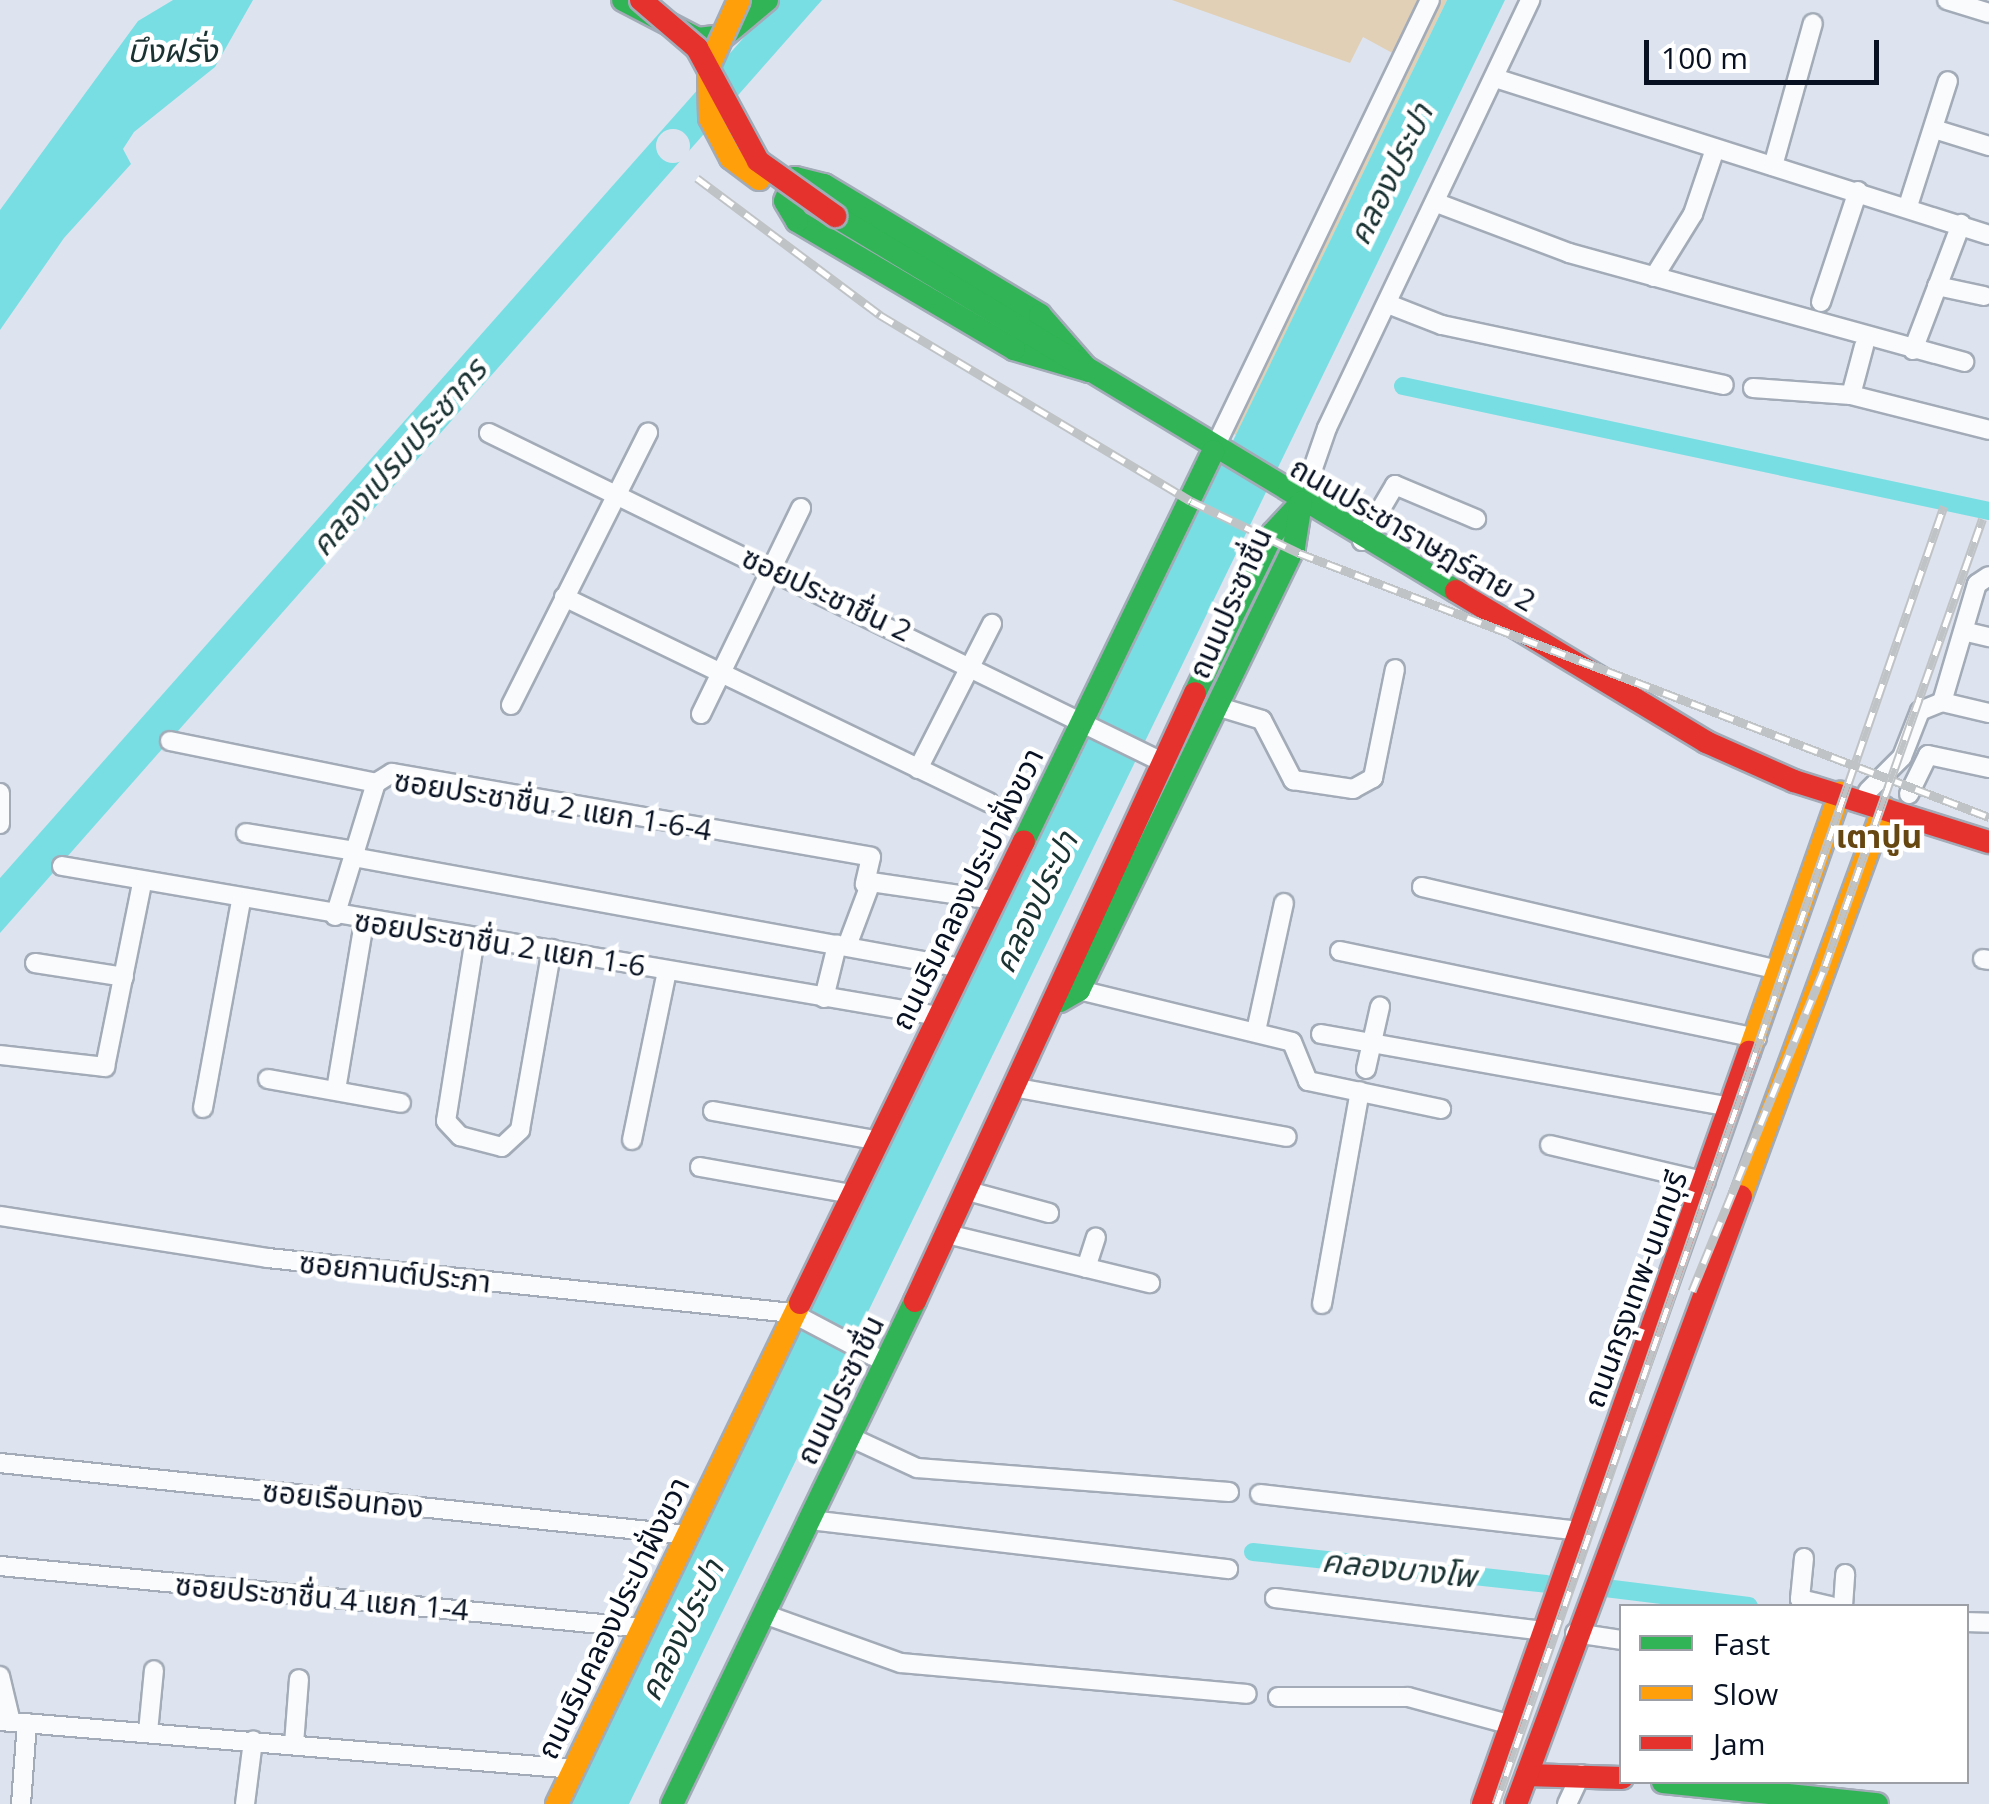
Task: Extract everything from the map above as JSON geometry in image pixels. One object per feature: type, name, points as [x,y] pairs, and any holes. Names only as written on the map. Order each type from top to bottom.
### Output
[{"type":"main road","points":[[636,3],[709,66],[739,0]]},
{"type":"main road","points":[[636,3],[698,40],[724,36],[767,0]]},
{"type":"main road","name":"ถนนประชาราษฎร์สาย 2","points":[[709,66],[740,141],[835,216],[1362,541],[1706,742],[1989,842]]},
{"type":"main road","points":[[812,178],[1040,314],[1088,372],[1014,349],[797,221],[788,189],[812,178]]},
{"type":"main road","name":"ถนนริมคลองประปาฝั่งขวา","points":[[557,1804],[687,1535],[799,1316],[852,1194],[1217,452]]},
{"type":"main road","name":"ถนนประชาชื่น","points":[[672,1804],[1018,1088],[1070,995],[1294,547],[1301,503]]},
{"type":"main road","name":"ถนนประชาชื่น","points":[[1070,995],[1155,757],[1273,533],[1301,503]]},
{"type":"main road","name":"ถนนกรุงเทพ-นนทบุรี","points":[[1484,1804],[1757,1038],[1840,792]]},
{"type":"main road","name":"ถนนกรุงเทพ-นนทบุรี","points":[[1516,1804],[1706,1270],[1814,1014],[1876,800]]},
{"type":"main road","points":[[1544,1631],[1573,1638]]},
{"type":"main road","points":[[1527,1775],[1619,1778]]},
{"type":"main road","points":[[1669,1784],[1701,1794],[1877,1804]]},
{"type":"street","name":"ถนนริมคลองประปาฝั่งขวา","points":[[1217,452],[1430,0]]},
{"type":"street","points":[[1301,503],[1388,304],[1530,0]]},
{"type":"street","points":[[1947,0],[1989,13]]},
{"type":"street","points":[[1773,166],[1813,23]]},
{"type":"street","points":[[1495,78],[1908,206],[1989,235]]},
{"type":"street","points":[[1908,206],[1948,81]]},
{"type":"street","points":[[1934,128],[1989,146]]},
{"type":"street","points":[[1654,277],[1693,214],[1715,148]]},
{"type":"street","points":[[1821,302],[1858,191]]},
{"type":"street","points":[[1437,203],[1491,229],[1964,362]]},
{"type":"street","points":[[1912,350],[1961,224]]},
{"type":"street","points":[[1936,286],[1984,296]]},
{"type":"street","points":[[1388,304],[1442,325],[1724,385]]},
{"type":"street","points":[[1851,395],[1864,346]]},
{"type":"street","points":[[1753,388],[1851,395],[1989,430]]},
{"type":"street","name":"ซอยประชาชื่น 2","points":[[489,433],[974,664],[1155,757]]},
{"type":"street","points":[[511,705],[648,433]]},
{"type":"street","points":[[1362,541],[1395,485],[1476,520]]},
{"type":"street","points":[[702,714],[801,508]]},
{"type":"street","points":[[1942,702],[1967,632],[1976,584],[1989,576]]},
{"type":"street","points":[[564,598],[988,802]]},
{"type":"street","points":[[918,769],[992,624]]},
{"type":"street","points":[[1967,632],[1989,637]]},
{"type":"street","points":[[1216,706],[1262,720],[1293,780],[1353,789],[1373,778],[1395,668]]},
{"type":"street","points":[[1876,800],[1902,757],[1920,711],[1942,702],[1989,713]]},
{"type":"street","points":[[170,741],[376,782]]},
{"type":"street","points":[[1909,794],[1928,755],[1989,768]]},
{"type":"street","name":"ซอยประชาชื่น 2 แยก 1-6-4","points":[[334,916],[376,782],[392,773],[871,857],[865,884]]},
{"type":"street","points":[[0,793],[0,824]]},
{"type":"street","points":[[246,833],[962,968]]},
{"type":"street","name":"ซอยประชาชื่น 2 แยก 1-6","points":[[62,866],[241,901],[552,949],[939,1016]]},
{"type":"street","points":[[0,1055],[105,1067],[142,883]]},
{"type":"street","points":[[824,998],[865,884],[995,900]]},
{"type":"street","points":[[1422,886],[1780,970]]},
{"type":"street","points":[[204,1108],[241,901]]},
{"type":"street","points":[[1256,1031],[1284,904]]},
{"type":"street","points":[[336,1090],[364,922]]},
{"type":"street","points":[[475,938],[446,1121],[481,1142],[502,1148],[518,1138],[552,949]]},
{"type":"street","points":[[1340,951],[1757,1038]]},
{"type":"street","points":[[35,963],[124,976]]},
{"type":"street","points":[[632,1140],[667,970]]},
{"type":"street","points":[[1070,995],[1256,1031],[1292,1042],[1300,1078],[1441,1109]]},
{"type":"street","points":[[1366,1069],[1380,1008]]},
{"type":"street","points":[[1321,1034],[1732,1107]]},
{"type":"street","points":[[268,1080],[402,1103]]},
{"type":"street","points":[[1018,1088],[1287,1137]]},
{"type":"street","points":[[1322,1304],[1360,1092]]},
{"type":"street","points":[[713,1111],[879,1141]]},
{"type":"street","points":[[1550,1144],[1706,1182]]},
{"type":"street","points":[[700,1168],[852,1194]]},
{"type":"street","points":[[968,1191],[1050,1213]]},
{"type":"street","name":"ซอยกานต์ประภา","points":[[0,1216],[268,1258],[799,1316],[886,1362]]},
{"type":"street","points":[[947,1234],[1150,1283]]},
{"type":"street","points":[[1086,1268],[1096,1238]]},
{"type":"street","points":[[850,1437],[916,1468],[1229,1492]]},
{"type":"street","name":"ซอยเรือนทอง","points":[[0,1463],[687,1535]]},
{"type":"street","points":[[1260,1494],[1581,1531]]},
{"type":"street","points":[[810,1520],[1228,1570]]},
{"type":"street","points":[[1804,1558],[1800,1599],[1822,1604]]},
{"type":"street","name":"ซอยประชาชื่น 4 แยก 1-4","points":[[0,1566],[643,1628]]},
{"type":"street","points":[[1843,1604],[1845,1574]]},
{"type":"street","points":[[1275,1598],[1544,1631]]},
{"type":"street","points":[[764,1614],[900,1663],[1247,1694]]},
{"type":"street","points":[[1573,1638],[1619,1640]]},
{"type":"street","points":[[148,1732],[154,1670]]},
{"type":"street","points":[[0,1676],[13,1722],[21,1804]]},
{"type":"street","points":[[294,1744],[298,1679]]},
{"type":"street","points":[[1278,1697],[1408,1697],[1512,1725]]},
{"type":"street","points":[[13,1722],[574,1769]]},
{"type":"street","points":[[245,1804],[253,1741]]},
{"type":"street","points":[[1568,1804],[1581,1774]]},
{"type":"shaded area","points":[[1172,0],[1422,0],[1396,55],[1363,37],[1350,63]]},
{"type":"shaded area","points":[[1435,0],[1447,0],[1236,435],[1229,432]]},
{"type":"water","name":"บึงฝรั่ง","points":[[173,0],[253,0],[215,67],[134,132],[123,149],[131,164],[64,238],[0,330],[0,210],[138,21]]},
{"type":"water","name":"คลองเปรมประชากร","points":[[777,0],[822,0],[0,933],[0,878]]},
{"type":"water","name":"คลองประปา","points":[[1447,0],[1505,0],[629,1804],[571,1804]]},
{"type":"pier","points":[[673,129],[685,134],[690,146],[685,158],[673,163],[661,158],[656,146],[661,134]]},
{"type":"waterway","points":[[1403,386],[1989,511]]},
{"type":"waterway","name":"คลองบางโพ","points":[[1253,1552],[1546,1584]]},
{"type":"waterway","name":"คลองบางโพ","points":[[1597,1587],[1733,1604]]},
{"type":"railway","points":[[697,178],[880,315],[1191,501],[1299,553],[1989,817]]},
{"type":"railway","points":[[1496,1804],[1944,506]]},
{"type":"railway","points":[[1692,1291],[1825,966],[1982,519]]},
{"type":"traffic: fast","points":[[623,0],[698,39],[724,36],[767,0]]},
{"type":"traffic: fast","points":[[795,178],[824,185],[1040,315],[1089,371],[1014,349],[797,221],[785,201],[795,178]]},
{"type":"traffic: fast","points":[[835,216],[1456,591]]},
{"type":"traffic: fast","points":[[1024,841],[1213,451]]},
{"type":"traffic: fast","points":[[1060,1001],[1079,990],[1294,547],[1301,503]]},
{"type":"traffic: fast","points":[[1195,693],[1273,533],[1301,503]]},
{"type":"traffic: fast","points":[[672,1804],[915,1301]]},
{"type":"traffic: fast","points":[[1682,1784],[1877,1804]]},
{"type":"traffic: slow","points":[[739,0],[709,66],[710,118],[731,158],[759,179]]},
{"type":"traffic: slow","points":[[1749,1052],[1840,793]]},
{"type":"traffic: slow","points":[[1741,1196],[1884,808]]},
{"type":"traffic: slow","points":[[557,1804],[800,1303]]},
{"type":"traffic: jam","points":[[641,0],[697,48],[758,161],[835,216]]},
{"type":"traffic: jam","points":[[1456,591],[1706,742],[1794,781],[1989,842]]},
{"type":"traffic: jam","points":[[915,1301],[1195,693]]},
{"type":"traffic: jam","points":[[800,1303],[1024,841]]},
{"type":"traffic: jam","points":[[1483,1804],[1749,1052]]},
{"type":"traffic: jam","points":[[1516,1804],[1741,1196]]},
{"type":"traffic: jam","points":[[1527,1775],[1619,1778]]},
{"type":"district","name":"เตาปูน","points":[[1879,836]]}]
